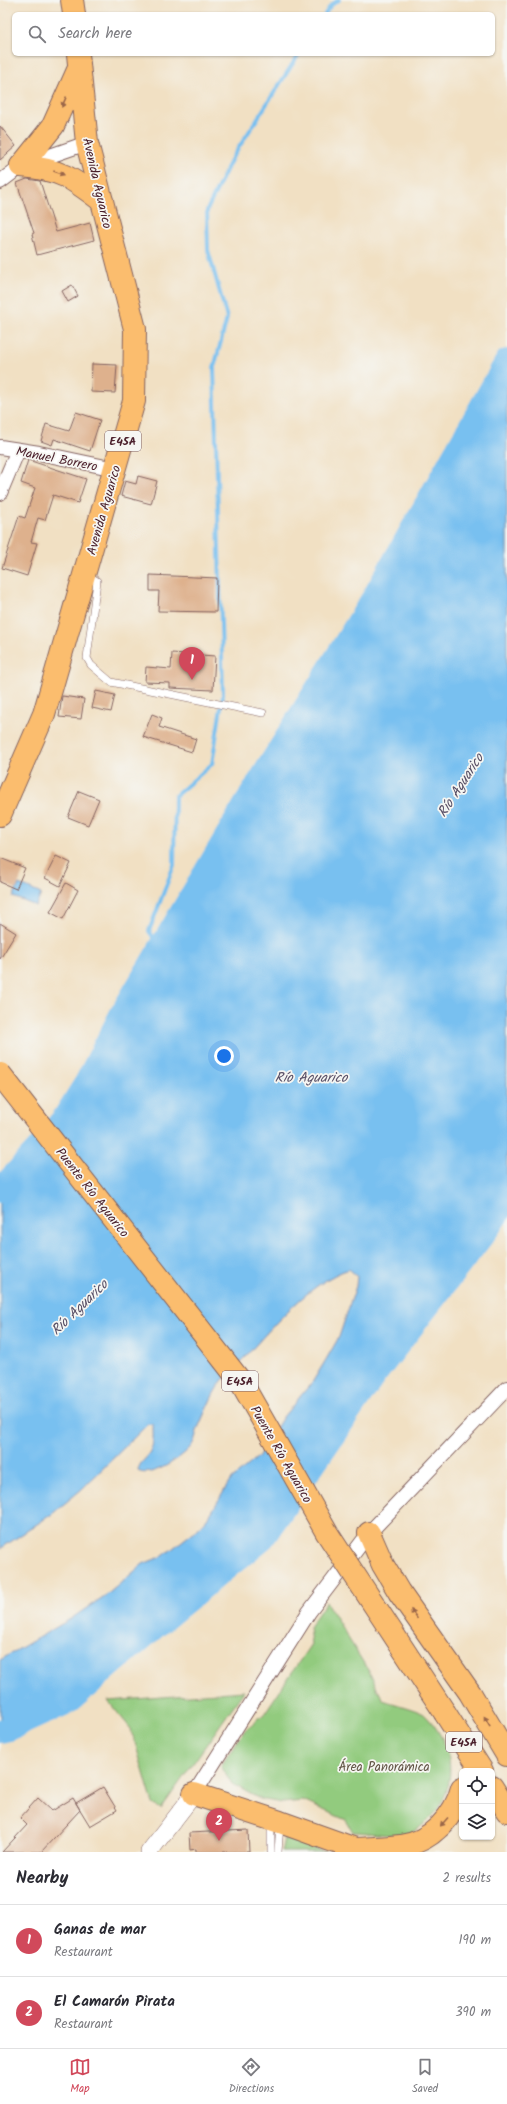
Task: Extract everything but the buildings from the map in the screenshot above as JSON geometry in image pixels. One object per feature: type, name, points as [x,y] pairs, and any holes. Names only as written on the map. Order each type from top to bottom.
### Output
[{"type":"highway","points":[[72,0],[74,12]]},
{"type":"highway","points":[[21,166],[53,126],[78,60]]},
{"type":"highway","name":"Avenida Aguarico","points":[[0,815],[44,714],[134,401],[135,329],[87,142],[78,60]]},
{"type":"highway","points":[[21,166],[45,168],[67,176],[102,201]]},
{"type":"highway","name":"Puente Río Aguarico","points":[[0,1074],[241,1382],[327,1533],[457,1731]]},
{"type":"highway","points":[[369,1533],[399,1592],[470,1693],[507,1755]]},
{"type":"highway","points":[[457,1731],[464,1768]]},
{"type":"highway","name":"E45A","points":[[457,1731],[480,1768]]},
{"type":"highway","points":[[495,1792],[507,1810]]},
{"type":"highway","points":[[194,1794],[276,1820],[360,1850],[402,1846],[422,1840],[439,1827],[451,1814],[459,1799]]},
{"type":"street","points":[[0,182],[21,166],[87,142]]},
{"type":"street","name":"Manuel Borrero","points":[[0,447],[115,469]]},
{"type":"street","points":[[0,493],[18,450]]},
{"type":"street","points":[[149,1852],[194,1794],[309,1612],[369,1533],[507,1388]]},
{"type":"lane","points":[[85,574],[97,581],[87,658],[91,665],[111,682],[263,712]]},
{"type":"lane","points":[[271,1852],[276,1820]]},
{"type":"lane","points":[[276,1820],[278,1852]]},
{"type":"green space","name":"Área Panorámica","points":[[326,1602],[368,1670],[383,1700],[423,1713],[435,1727],[443,1740],[448,1754],[450,1768],[449,1782],[445,1795],[438,1808],[428,1820],[415,1831],[399,1835],[353,1832],[346,1820],[303,1801],[282,1803],[260,1799],[232,1784],[221,1766],[245,1730],[264,1714],[311,1644],[309,1627]]},
{"type":"green space","points":[[244,1691],[161,1809],[153,1804],[131,1729],[108,1701]]},
{"type":"green space","points":[[284,1838],[325,1852],[281,1852]]},
{"type":"water","name":"Río Aguarico","points":[[507,361],[507,1199],[489,1227],[374,1376],[263,1538],[162,1621],[70,1701],[9,1729],[0,1731],[0,1660],[72,1618],[109,1593],[143,1564],[163,1556],[200,1527],[211,1513],[230,1481],[258,1457],[283,1417],[313,1381],[339,1337],[356,1286],[357,1276],[349,1269],[334,1275],[306,1294],[280,1319],[221,1382],[208,1405],[193,1443],[188,1450],[175,1461],[150,1472],[143,1473],[138,1471],[140,1465],[150,1453],[152,1447],[153,1425],[148,1424],[82,1489],[52,1514],[0,1549],[0,1190],[39,1148],[64,1118],[86,1083],[123,1011],[251,795],[375,595]]},
{"type":"water","points":[[19,884],[41,894],[36,906],[13,897]]},
{"type":"waterway","points":[[326,12],[331,5],[339,0]]},
{"type":"waterway","points":[[163,951],[149,931],[174,865],[175,796],[212,764],[223,695],[214,368],[227,318],[208,250],[207,210],[232,158],[298,56]]},
{"type":"waterway","points":[[0,1190],[39,1148],[64,1118],[86,1083],[123,1011],[251,795],[375,595],[507,361]]},
{"type":"waterway","points":[[0,1731],[9,1729],[70,1701],[162,1621],[263,1538],[374,1376],[489,1227],[507,1199]]},
{"type":"place","name":"Ganas de mar","points":[[192,680]]},
{"type":"place","name":"El Camarón Pirata","points":[[219,1841]]}]
